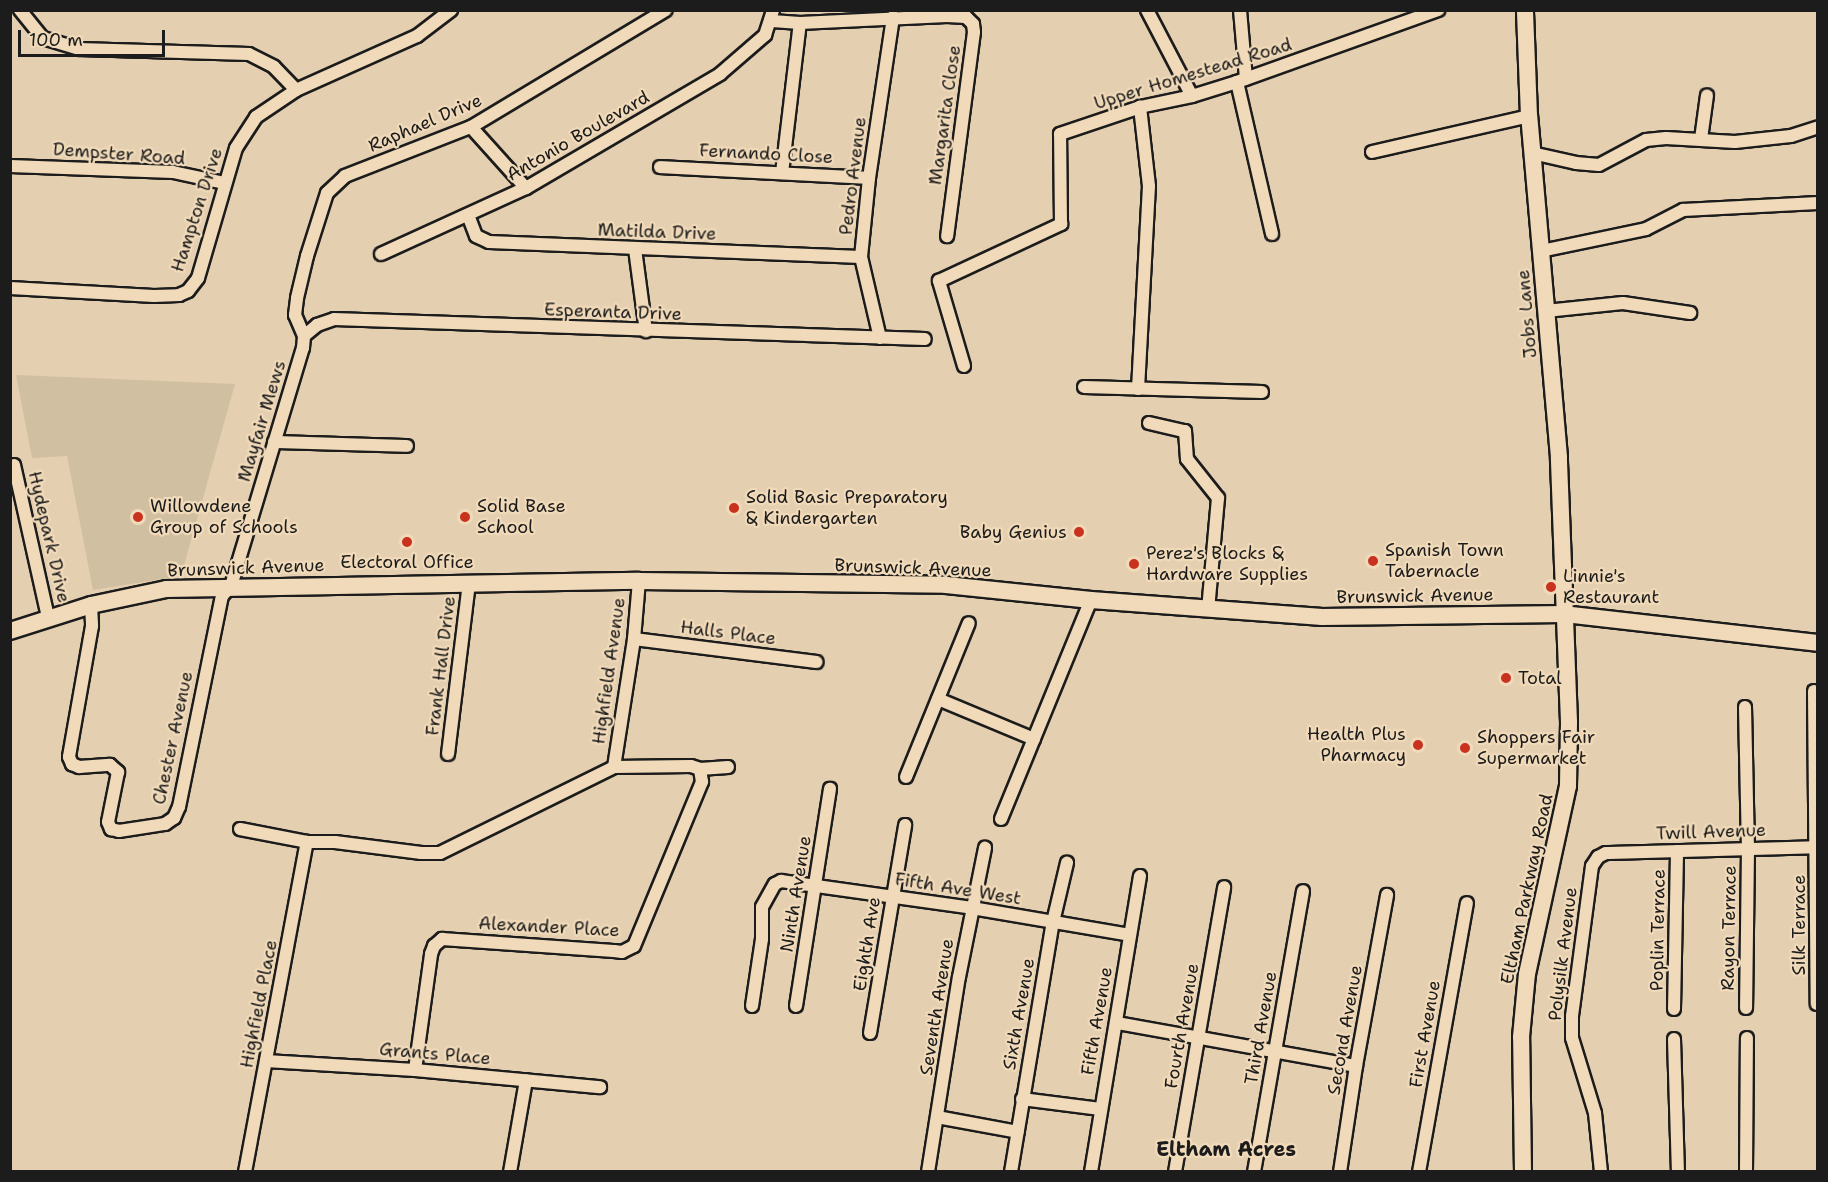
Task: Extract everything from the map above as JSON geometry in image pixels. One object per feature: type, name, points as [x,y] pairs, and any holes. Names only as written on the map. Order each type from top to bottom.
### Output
[{"type":"main road","name":"Jobs Lane","points":[[1525,10],[1529,116],[1559,457],[1564,614]]},
{"type":"main road","name":"Brunswick Avenue","points":[[10,631],[91,605],[166,589],[231,586],[639,581],[946,585],[1091,600],[1322,617],[1564,614],[1818,643]]},
{"type":"main road","name":"Eltham Parkway Road","points":[[1523,1172],[1521,1037],[1527,974],[1568,786],[1569,722],[1564,614]]},
{"type":"street","points":[[20,10],[43,38],[79,49],[234,51],[249,54],[274,67],[296,90]]},
{"type":"street","name":"Hampton Drive","points":[[10,288],[154,296],[179,295],[188,291],[198,278],[236,148],[256,117],[296,90],[417,36],[451,10]]},
{"type":"street","name":"Raphael Drive","points":[[304,336],[295,315],[297,298],[307,256],[327,193],[345,177],[471,127],[666,10]]},
{"type":"street","points":[[1148,10],[1192,96]]},
{"type":"street","points":[[1240,10],[1241,81],[1272,234]]},
{"type":"street","name":"Upper Homestead Road","points":[[964,366],[939,281],[1061,224],[1060,134],[1140,107],[1192,96],[1241,81],[1438,10]]},
{"type":"street","name":"Margarita Close","points":[[772,16],[800,23],[893,17],[966,17],[973,24],[974,32],[947,236]]},
{"type":"street","name":"Antonio Boulevard","points":[[381,254],[526,188],[720,75],[765,35],[772,16]]},
{"type":"street","name":"Pedro Avenue","points":[[880,338],[861,257],[869,178],[893,17]]},
{"type":"street","points":[[782,173],[800,23]]},
{"type":"street","points":[[1701,139],[1707,95]]},
{"type":"street","points":[[1138,389],[1149,186],[1140,107]]},
{"type":"street","points":[[1372,152],[1529,116]]},
{"type":"street","points":[[471,127],[526,188]]},
{"type":"street","points":[[1532,153],[1576,163],[1599,165],[1646,140],[1701,139],[1735,142],[1791,136],[1818,127]]},
{"type":"street","name":"Dempster Road","points":[[10,166],[173,172],[224,183]]},
{"type":"street","name":"Fernando Close","points":[[660,167],[869,178]]},
{"type":"street","points":[[1541,251],[1646,229],[1683,210],[1818,203]]},
{"type":"street","name":"Matilda Drive","points":[[468,215],[476,236],[489,242],[861,257]]},
{"type":"street","points":[[635,249],[646,331]]},
{"type":"street","points":[[1546,311],[1623,303],[1690,313]]},
{"type":"street","name":"Esperanta Drive","points":[[304,336],[317,324],[334,319],[925,339]]},
{"type":"street","name":"Mayfair Mews","points":[[231,586],[303,348],[304,336]]},
{"type":"street","points":[[1084,387],[1262,392]]},
{"type":"street","points":[[1149,423],[1185,431],[1187,459],[1218,498],[1208,609]]},
{"type":"street","points":[[274,442],[406,446]]},
{"type":"street","name":"Hydepark Drive","points":[[14,465],[48,617]]},
{"type":"street","name":"Highfield Avenue","points":[[614,767],[634,639],[639,581]]},
{"type":"street","name":"Frank Hall Drive","points":[[448,754],[469,582]]},
{"type":"street","name":"Chester Avenue","points":[[91,605],[92,626],[81,700],[69,757],[72,764],[79,767],[110,765],[118,772],[108,822],[111,829],[119,831],[165,824],[174,818],[179,807],[222,596],[231,586]]},
{"type":"street","points":[[1001,819],[1091,600]]},
{"type":"street","points":[[906,777],[969,623]]},
{"type":"street","name":"Halls Place","points":[[634,639],[817,662]]},
{"type":"street","name":"Silk Terrace","points":[[1814,692],[1817,1004]]},
{"type":"street","points":[[938,699],[1034,739]]},
{"type":"street","name":"Rayon Terrace","points":[[1745,707],[1748,849],[1746,1008]]},
{"type":"street","points":[[240,829],[307,842],[326,841],[421,853],[440,852],[614,767],[691,766],[700,770],[728,767]]},
{"type":"street","name":"Alexander Place","points":[[415,1070],[431,954],[434,946],[442,939],[614,951],[622,951],[633,946],[702,782],[700,770]]},
{"type":"street","name":"Ninth Avenue","points":[[796,1006],[817,886],[830,789]]},
{"type":"street","name":"Eighth Ave","points":[[870,1033],[905,825]]},
{"type":"street","name":"Highfield Place","points":[[245,1172],[307,842]]},
{"type":"street","name":"Twill Avenue","points":[[1606,853],[1817,847]]},
{"type":"street","name":"Seventh Avenue","points":[[928,1172],[972,908],[985,848]]},
{"type":"street","name":"Poplin Terrace","points":[[1674,1009],[1677,851]]},
{"type":"street","name":"Polysilk Avenue","points":[[1601,1172],[1595,1113],[1572,1038],[1572,1016],[1592,866],[1598,857],[1606,853]]},
{"type":"street","name":"Sixth Avenue","points":[[1011,1172],[1053,922],[1067,863]]},
{"type":"street","name":"Fifth Avenue","points":[[1091,1172],[1140,876]]},
{"type":"street","name":"Fifth Ave West","points":[[752,1006],[762,939],[762,907],[775,884],[781,881],[972,908],[1130,935]]},
{"type":"street","name":"Fourth Avenue","points":[[1175,1172],[1224,887]]},
{"type":"street","name":"Third Avenue","points":[[1254,1172],[1303,891]]},
{"type":"street","name":"Second Avenue","points":[[1340,1172],[1356,1066],[1387,895]]},
{"type":"street","name":"First Avenue","points":[[1419,1172],[1467,903]]},
{"type":"street","points":[[1117,1023],[1199,1040],[1356,1066]]},
{"type":"street","points":[[1746,1172],[1747,1038]]},
{"type":"street","points":[[1674,1039],[1678,1172]]},
{"type":"street","name":"Grants Place","points":[[266,1061],[415,1070],[600,1088]]},
{"type":"street","points":[[510,1172],[526,1080]]},
{"type":"street","points":[[1022,1099],[1100,1109]]},
{"type":"street","points":[[937,1117],[1018,1132]]},
{"type":"shaded area","name":"Willowdene Group of Schools","points":[[16,375],[235,384],[181,576],[93,590],[67,456],[32,458]]},
{"type":"place","name":"Solid Basic Preparatory & Kindergarten","points":[[734,508]]},
{"type":"place","name":"Willowdene Group of Schools","points":[[138,517]]},
{"type":"place","name":"Solid Base School","points":[[465,517]]},
{"type":"place","name":"Baby Genius","points":[[1079,532]]},
{"type":"place","name":"Electoral Office","points":[[407,542]]},
{"type":"place","name":"Spanish Town Tabernacle","points":[[1373,561]]},
{"type":"place","name":"Perez's Blocks & Hardware Supplies","points":[[1134,564]]},
{"type":"place","name":"Linnie's Restaurant","points":[[1551,587]]},
{"type":"place","name":"Total","points":[[1506,678]]},
{"type":"place","name":"Health Plus Pharmacy","points":[[1418,745]]},
{"type":"place","name":"Shoppers Fair Supermarket","points":[[1465,748]]},
{"type":"district","name":"Eltham Acres","points":[[1226,1149]]}]
